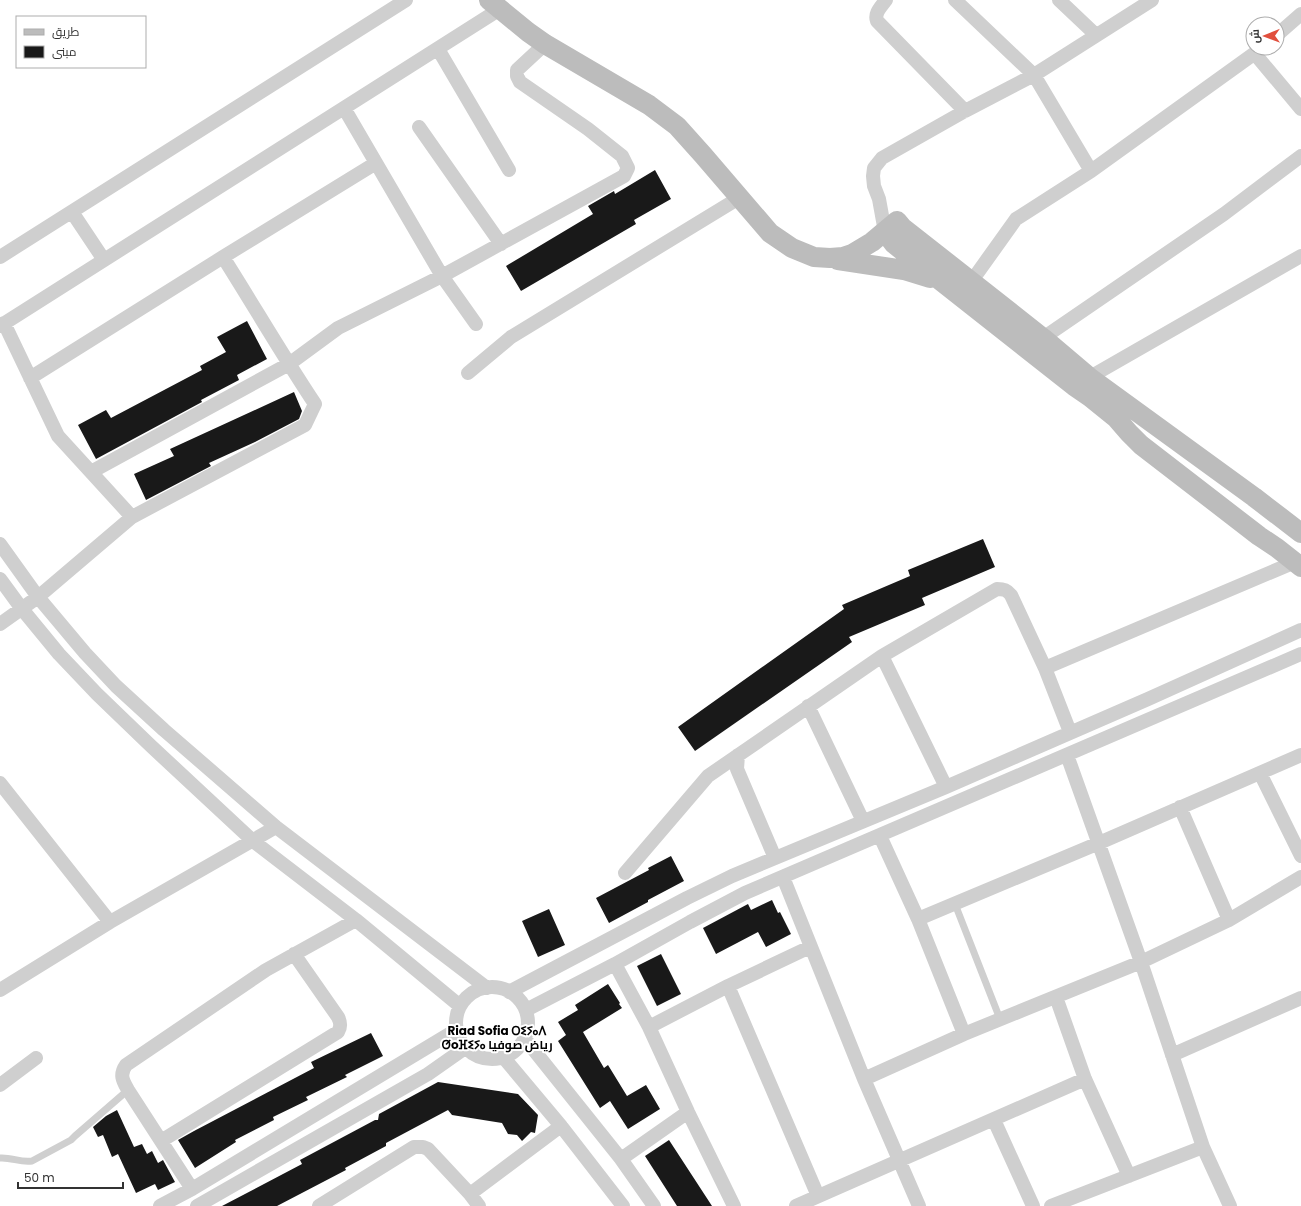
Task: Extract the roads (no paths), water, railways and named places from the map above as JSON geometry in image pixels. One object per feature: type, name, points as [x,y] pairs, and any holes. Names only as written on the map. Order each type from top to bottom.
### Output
[{"type":"street","points":[[0,257],[406,0]]},
{"type":"street","points":[[886,0],[877,13],[877,21],[965,110]]},
{"type":"street","points":[[955,0],[1034,75],[1091,171]]},
{"type":"street","points":[[1059,0],[1096,36]]},
{"type":"street","points":[[1150,1],[1034,75],[965,110],[882,158],[874,168],[874,186],[891,226],[894,244],[941,282],[1082,382],[1254,497],[1301,533]]},
{"type":"street","points":[[132,517],[58,436],[2,324],[438,49],[495,5],[545,44],[649,105],[677,126],[703,154],[770,233],[792,248],[814,257],[830,258],[904,270],[941,282]]},
{"type":"street","points":[[1285,28],[1301,14]]},
{"type":"street","points":[[91,472],[288,364],[338,328],[442,276],[624,176],[628,168],[622,156],[588,129],[520,82],[517,76],[517,70],[545,44]]},
{"type":"street","points":[[438,49],[509,170]]},
{"type":"street","points":[[971,282],[1016,219],[1091,171],[1251,56]]},
{"type":"street","points":[[1262,56],[1301,109]]},
{"type":"street","points":[[344,108],[442,276],[476,324]]},
{"type":"street","points":[[419,128],[501,244]]},
{"type":"street","points":[[1043,338],[1224,214],[1301,156]]},
{"type":"street","points":[[30,378],[376,163]]},
{"type":"street","points":[[468,373],[511,337],[739,198]]},
{"type":"street","points":[[72,212],[104,260]]},
{"type":"street","points":[[830,258],[843,257],[852,254],[872,242],[891,226],[902,227],[1043,338],[1082,382],[1090,397],[1116,418],[1129,434],[1141,445],[1298,565]]},
{"type":"street","points":[[1082,382],[1301,256]]},
{"type":"street","points":[[0,624],[22,609],[132,517],[305,425],[315,404],[288,364],[258,312],[223,257]]},
{"type":"street","points":[[0,544],[38,596],[85,653],[116,686],[164,730],[276,827],[487,988]]},
{"type":"street","points":[[1045,668],[1298,565]]},
{"type":"street","points":[[0,579],[22,609],[59,654],[97,694],[151,746],[253,840],[356,920],[460,1006]]},
{"type":"street","points":[[625,873],[708,776],[882,656],[997,589],[1008,591],[1011,595],[1045,668],[1070,732]]},
{"type":"street","points":[[509,992],[687,898],[732,876],[946,787],[1148,699],[1301,630]]},
{"type":"street","points":[[526,1010],[615,964],[696,918],[745,893],[1067,755],[1185,702],[1301,654]]},
{"type":"street","points":[[882,656],[946,787]]},
{"type":"street","points":[[808,706],[863,821]]},
{"type":"street","points":[[738,755],[738,769],[775,858]]},
{"type":"street","points":[[1067,755],[1142,962],[1203,1147],[1230,1206]]},
{"type":"street","points":[[918,919],[1099,843],[1301,755]]},
{"type":"street","points":[[1260,773],[1301,856]]},
{"type":"street","points":[[0,782],[110,922]]},
{"type":"street","points":[[1180,807],[1229,920]]},
{"type":"street","points":[[0,990],[110,922],[276,827]]},
{"type":"street","points":[[880,836],[918,919],[964,1034]]},
{"type":"street","points":[[783,877],[864,1079],[919,1206]]},
{"type":"street","points":[[864,1079],[964,1034],[1142,962],[1229,920],[1301,877]]},
{"type":"street","points":[[192,1189],[122,1080],[122,1070],[126,1065],[256,977],[356,920]]},
{"type":"street","points":[[649,1027],[728,986],[810,947]]},
{"type":"street","points":[[161,1141],[338,1032],[340,1022],[338,1017],[294,954]]},
{"type":"street","points":[[615,964],[649,1027],[688,1112],[734,1206]]},
{"type":"street","points":[[728,986],[818,1196]]},
{"type":"street","points":[[487,988],[498,988],[509,992],[519,1000],[526,1010],[528,1025],[525,1039],[516,1050],[504,1058],[490,1060],[476,1056],[465,1048],[459,1040],[456,1030],[456,1022],[460,1006],[467,997],[476,991],[487,988]]},
{"type":"street","points":[[1056,998],[1085,1079],[1129,1176]]},
{"type":"street","points":[[1172,1055],[1301,998]]},
{"type":"street","points":[[160,1206],[192,1189],[456,1030]]},
{"type":"street","points":[[525,1039],[621,1159],[654,1206]]},
{"type":"street","points":[[200,1205],[428,1074],[465,1048]]},
{"type":"street","points":[[0,1085],[36,1058]]},
{"type":"street","points":[[504,1058],[561,1126],[622,1206]]},
{"type":"street","points":[[796,1206],[1085,1079]]},
{"type":"street","points":[[621,1159],[688,1112]]},
{"type":"street","points":[[994,1120],[1033,1206]]},
{"type":"street","points":[[470,1194],[561,1126]]},
{"type":"street","points":[[319,1206],[414,1147],[418,1146],[428,1149],[480,1206]]},
{"type":"street","points":[[1051,1206],[1203,1147]]},
{"type":"lane","points":[[955,904],[1000,1020]]},
{"type":"lane","points":[[0,1158],[28,1162],[55,1149],[71,1140],[128,1090]]},
{"type":"district","name":"Riad Sofia ⵔⵉⵢⴰⴷ ⵚoⴼⵉⵢⴰ رياض صوفيا","points":[[497,1037]]}]
